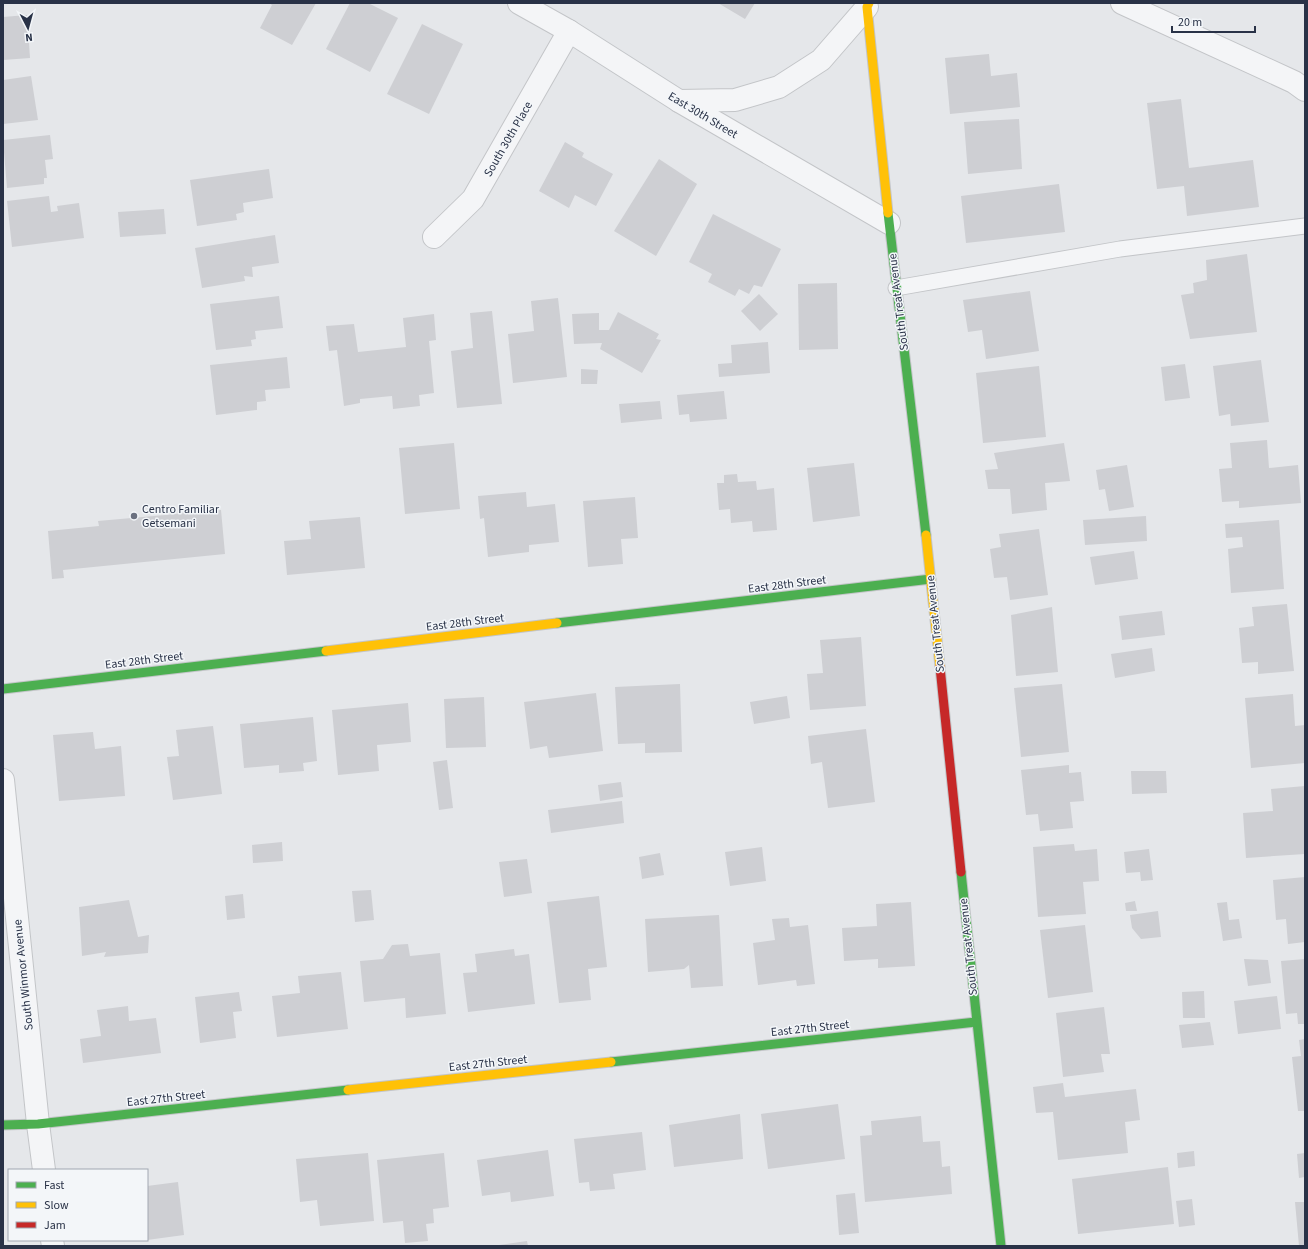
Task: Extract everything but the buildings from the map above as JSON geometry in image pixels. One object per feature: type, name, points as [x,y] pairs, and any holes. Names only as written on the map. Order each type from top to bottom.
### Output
[{"type":"street","name":"East 30th Street","points":[[519,3],[569,31],[679,101],[889,223]]},
{"type":"street","points":[[1122,3],[1294,82],[1305,90]]},
{"type":"street","points":[[679,101],[735,100],[779,88],[821,60],[868,5]]},
{"type":"street","name":"South Treat Avenue","points":[[868,5],[889,223],[930,579],[1001,1246]]},
{"type":"street","name":"South 30th Place","points":[[434,237],[473,199],[569,31]]},
{"type":"street","name":"East 28th Street","points":[[3,689],[930,579]]},
{"type":"street","name":"South Winmor Avenue","points":[[3,780],[44,1169]]},
{"type":"street","name":"East 27th Street","points":[[3,1125],[38,1124],[976,1022]]},
{"type":"lane","points":[[896,288],[1120,249],[1305,226]]},
{"type":"traffic: fast","points":[[888,213],[926,535]]},
{"type":"traffic: fast","points":[[557,623],[931,579]]},
{"type":"traffic: fast","points":[[3,689],[326,651]]},
{"type":"traffic: fast","points":[[961,872],[1001,1246]]},
{"type":"traffic: fast","points":[[611,1062],[976,1022]]},
{"type":"traffic: fast","points":[[3,1125],[38,1124],[348,1090]]},
{"type":"traffic: slow","points":[[869,3],[867,7],[888,213]]},
{"type":"traffic: slow","points":[[926,535],[940,667]]},
{"type":"traffic: slow","points":[[326,651],[557,623]]},
{"type":"traffic: slow","points":[[348,1090],[611,1062]]},
{"type":"traffic: jam","points":[[940,667],[961,872]]},
{"type":"place","name":"Centro Familiar Getsemani","points":[[134,516]]}]
